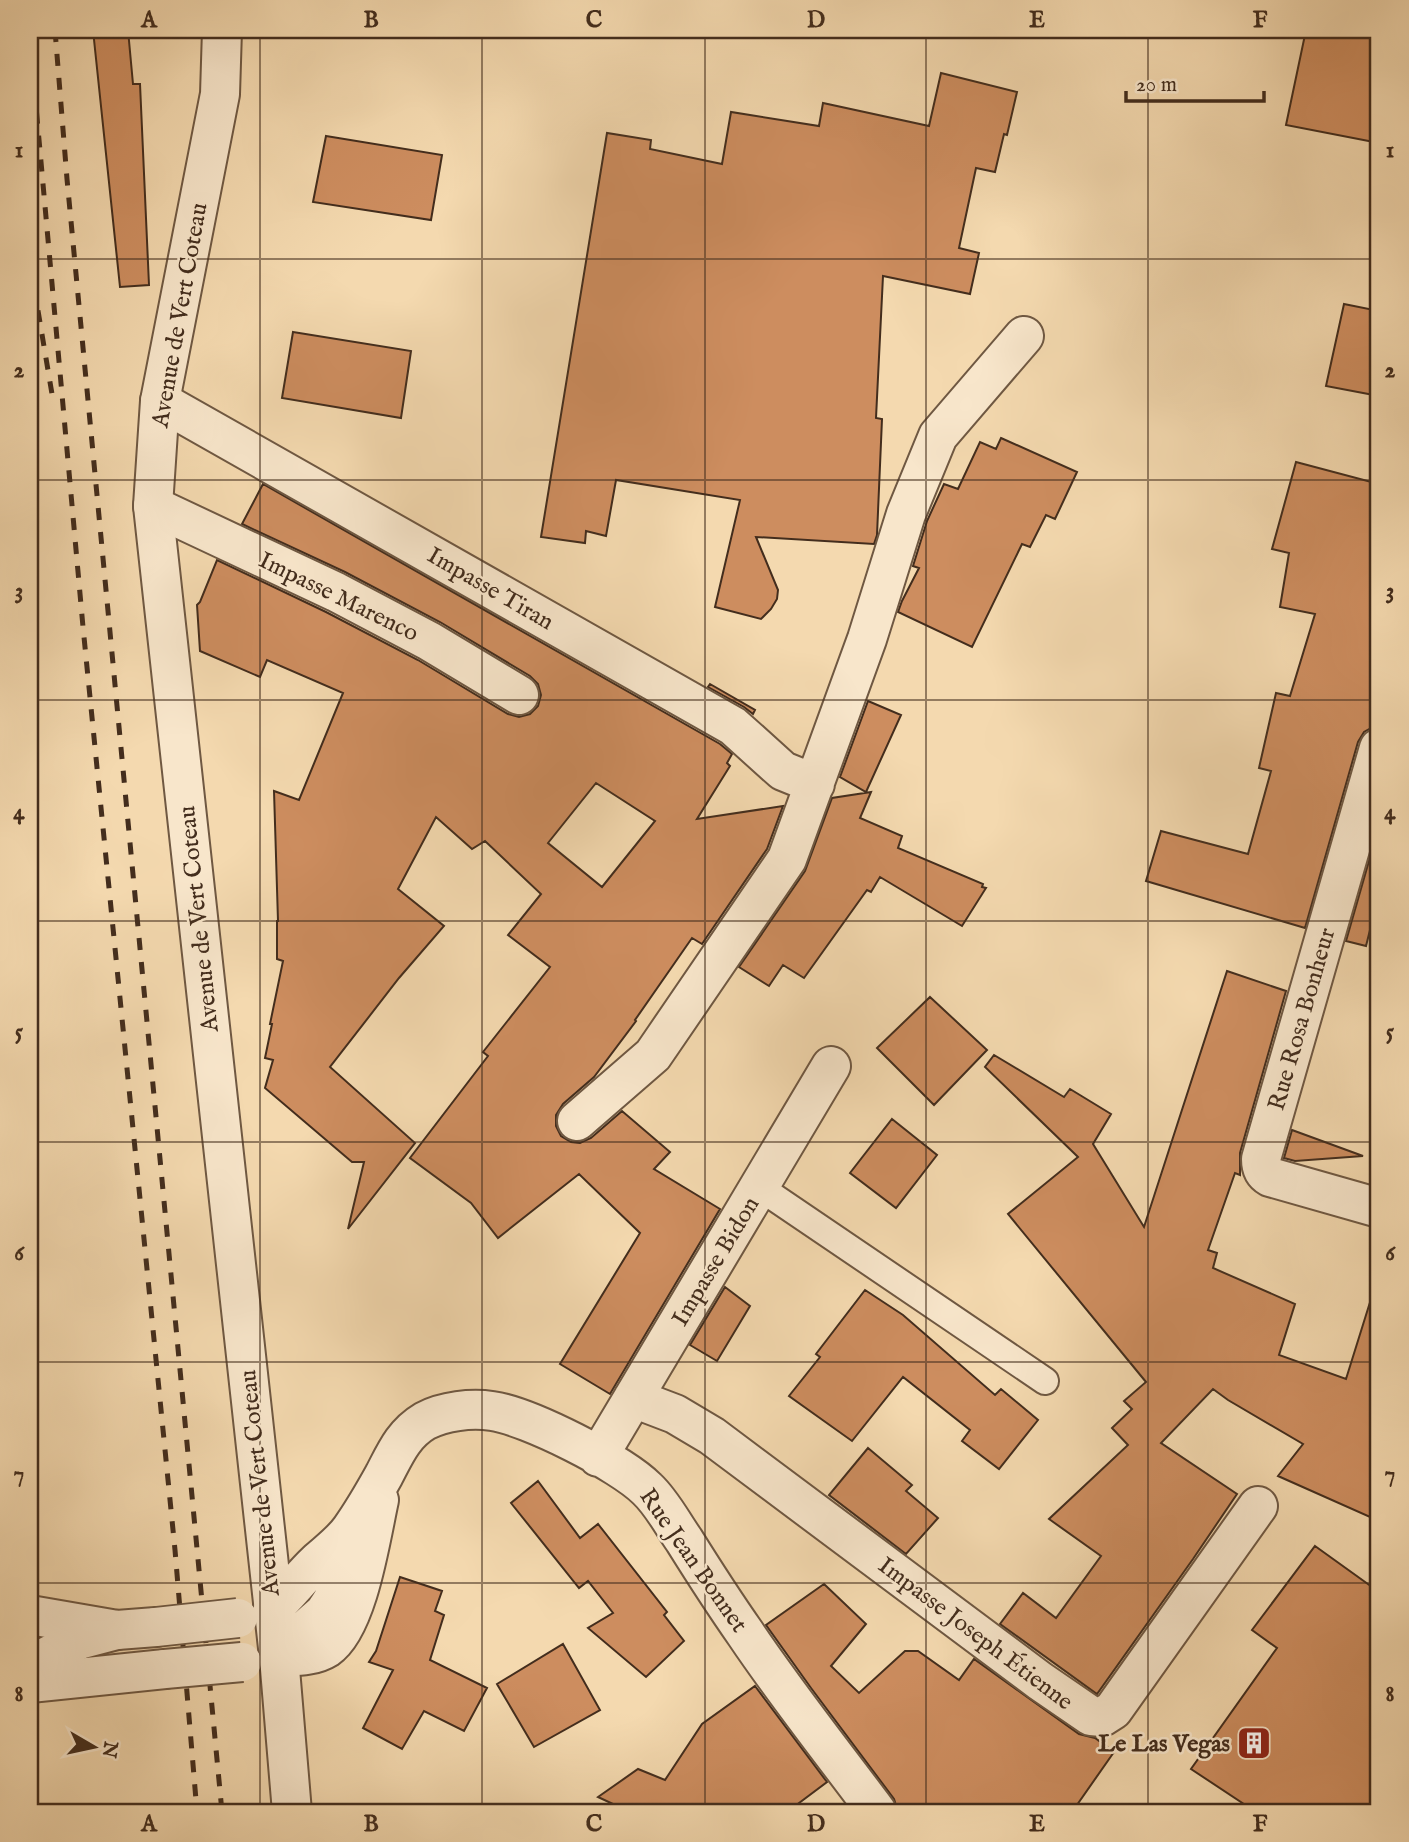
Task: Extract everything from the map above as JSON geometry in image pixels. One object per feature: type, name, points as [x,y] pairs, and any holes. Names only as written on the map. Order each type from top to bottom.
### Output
[{"type":"street","name":"Avenue de Vert Coteau","points":[[222,30],[220,94],[160,401],[153,506],[256,1613],[279,1657],[292,1812]]},
{"type":"street","points":[[577,1121],[653,1055],[787,859],[866,639],[906,514],[938,436],[1024,336]]},
{"type":"street","name":"Impasse Tiran","points":[[160,401],[733,726],[783,771],[815,784]]},
{"type":"street","name":"Impasse Marenco","points":[[153,506],[336,592],[429,641],[519,695]]},
{"type":"street","name":"Rue Rosa Bonheur","points":[[1379,748],[1261,1159],[1265,1175],[1379,1208]]},
{"type":"street","name":"Impasse Bidon","points":[[598,1457],[831,1066]]},
{"type":"street","name":"Impasse Joseph Étienne","points":[[633,1398],[675,1414],[712,1436],[1040,1681],[1091,1716],[1102,1717],[1113,1710],[1258,1506]]},
{"type":"street","name":"Rue Jean Bonnet","points":[[256,1613],[290,1592],[311,1568],[350,1532],[402,1442],[413,1429],[427,1420],[459,1411],[492,1411],[510,1415],[550,1432],[635,1478],[657,1499],[746,1635],[877,1812]]},
{"type":"street","name":"Rue Jean Bonnet","points":[[279,1657],[310,1655],[327,1648],[346,1625],[366,1558],[384,1474]]},
{"type":"street","name":"Rue Jean Bonnet","points":[[279,1657],[299,1634],[324,1613],[334,1599],[350,1532]]},
{"type":"street","points":[[30,1675],[48,1656],[79,1640],[117,1630],[256,1613]]},
{"type":"street","points":[[30,1615],[117,1630]]},
{"type":"street","points":[[30,1683],[279,1657]]},
{"type":"lane","points":[[759,1187],[1045,1381]]},
{"type":"building","points":[[93,30],[128,30],[133,84],[140,84],[149,285],[120,287]]},
{"type":"building","points":[[1306,30],[1379,30],[1379,143],[1286,125]]},
{"type":"building","points":[[941,73],[1017,92],[995,172],[976,168],[959,248],[979,253],[970,294],[883,276],[876,418],[882,419],[877,535],[874,544],[756,537],[778,590],[777,599],[761,619],[715,607],[740,500],[616,480],[606,536],[586,531],[585,543],[541,537],[607,133],[651,140],[650,149],[722,164],[731,112],[819,126],[823,103],[929,126]]},
{"type":"building","points":[[326,136],[442,155],[431,220],[313,202]]},
{"type":"building","points":[[1344,304],[1379,311],[1379,396],[1326,386]]},
{"type":"building","points":[[293,332],[411,351],[401,418],[282,398]]},
{"type":"building","points":[[1001,438],[1077,472],[1055,519],[1046,515],[1030,547],[1022,544],[972,647],[898,612],[919,568],[913,566],[927,521],[944,484],[958,489],[980,442],[996,449]]},
{"type":"building","points":[[1296,462],[1379,484],[1379,727],[1364,732],[1358,742],[1305,928],[1146,881],[1161,831],[1248,854],[1271,771],[1259,768],[1276,693],[1290,696],[1315,614],[1280,607],[1289,553],[1272,549]]},
{"type":"building","points":[[263,484],[720,744],[732,754],[727,763],[730,766],[697,819],[783,806],[767,849],[702,944],[692,938],[594,1077],[563,1104],[556,1115],[556,1126],[561,1136],[571,1142],[580,1143],[591,1138],[622,1111],[670,1152],[654,1169],[720,1209],[610,1394],[560,1364],[640,1233],[579,1174],[498,1238],[471,1203],[410,1158],[488,1056],[483,1052],[550,967],[508,935],[541,894],[485,841],[472,849],[436,817],[398,889],[444,926],[399,978],[330,1067],[415,1143],[348,1229],[364,1162],[352,1162],[265,1088],[273,1060],[265,1058],[283,961],[277,959],[274,791],[299,800],[343,693],[267,660],[260,677],[200,651],[197,605],[217,560],[418,660],[508,714],[519,717],[530,714],[538,706],[541,695],[538,684],[530,676],[440,622],[345,572],[242,524]],"holes":[[[596,783],[655,821],[602,887],[548,843]]]},
{"type":"building","points":[[710,684],[755,710],[753,714],[708,687]]},
{"type":"building","points":[[868,701],[901,715],[866,792],[840,777]]},
{"type":"building","points":[[871,792],[860,818],[902,836],[898,848],[983,884],[982,887],[986,888],[962,926],[880,877],[871,892],[867,890],[804,978],[783,965],[769,986],[739,967],[805,871],[832,798]]},
{"type":"building","points":[[1379,826],[1379,894],[1366,946],[1346,941]]},
{"type":"building","points":[[1227,971],[1286,991],[1240,1153],[1240,1175],[1235,1173],[1208,1250],[1217,1253],[1213,1268],[1295,1304],[1279,1355],[1346,1379],[1371,1299],[1379,1300],[1379,1521],[1278,1476],[1303,1444],[1213,1389],[1161,1443],[1237,1494],[1097,1694],[1000,1624],[1023,1593],[1056,1618],[1101,1556],[1049,1519],[1128,1445],[1112,1428],[1132,1409],[1124,1401],[1146,1382],[1008,1214],[1078,1157],[985,1067],[994,1055],[1064,1097],[1070,1089],[1111,1114],[1093,1144],[1144,1227]]},
{"type":"building","points":[[930,997],[987,1050],[934,1105],[877,1048]]},
{"type":"building","points":[[892,1119],[937,1155],[896,1208],[850,1173]]},
{"type":"building","points":[[1292,1130],[1363,1156],[1295,1161],[1284,1158]]},
{"type":"building","points":[[725,1287],[750,1306],[717,1361],[690,1345]]},
{"type":"building","points":[[865,1290],[903,1315],[995,1395],[1001,1389],[1038,1420],[999,1469],[962,1441],[970,1430],[903,1377],[852,1441],[789,1396],[820,1357],[816,1354]]},
{"type":"building","points":[[868,1448],[912,1485],[906,1491],[938,1518],[906,1554],[829,1495]]},
{"type":"building","points":[[538,1481],[580,1538],[598,1524],[667,1612],[664,1615],[684,1641],[646,1677],[588,1628],[613,1613],[588,1581],[579,1588],[511,1503]]},
{"type":"building","points":[[1315,1546],[1379,1592],[1379,1812],[1256,1812],[1191,1769],[1277,1648],[1252,1630]]},
{"type":"building","points":[[400,1577],[442,1591],[435,1611],[444,1615],[430,1660],[487,1688],[464,1731],[424,1711],[402,1749],[363,1728],[393,1670],[369,1662],[376,1651]]},
{"type":"building","points":[[824,1584],[866,1624],[831,1666],[859,1693],[905,1651],[918,1651],[959,1680],[974,1659],[1079,1734],[1095,1738],[1114,1752],[1072,1812],[898,1812],[894,1799],[766,1625]]},
{"type":"building","points":[[563,1644],[600,1710],[534,1747],[497,1684]]},
{"type":"building","points":[[755,1686],[827,1782],[787,1812],[630,1812],[598,1797],[638,1769],[665,1780],[702,1724]]},
{"type":"railway","points":[[55,30],[222,1812]]},
{"type":"railway","points":[[30,40],[83,627],[175,1550],[197,1812]]},
{"type":"railway","points":[[30,263],[52,394]]},
{"type":"place","name":"Le Las Vegas","points":[[1254,1743]]}]
